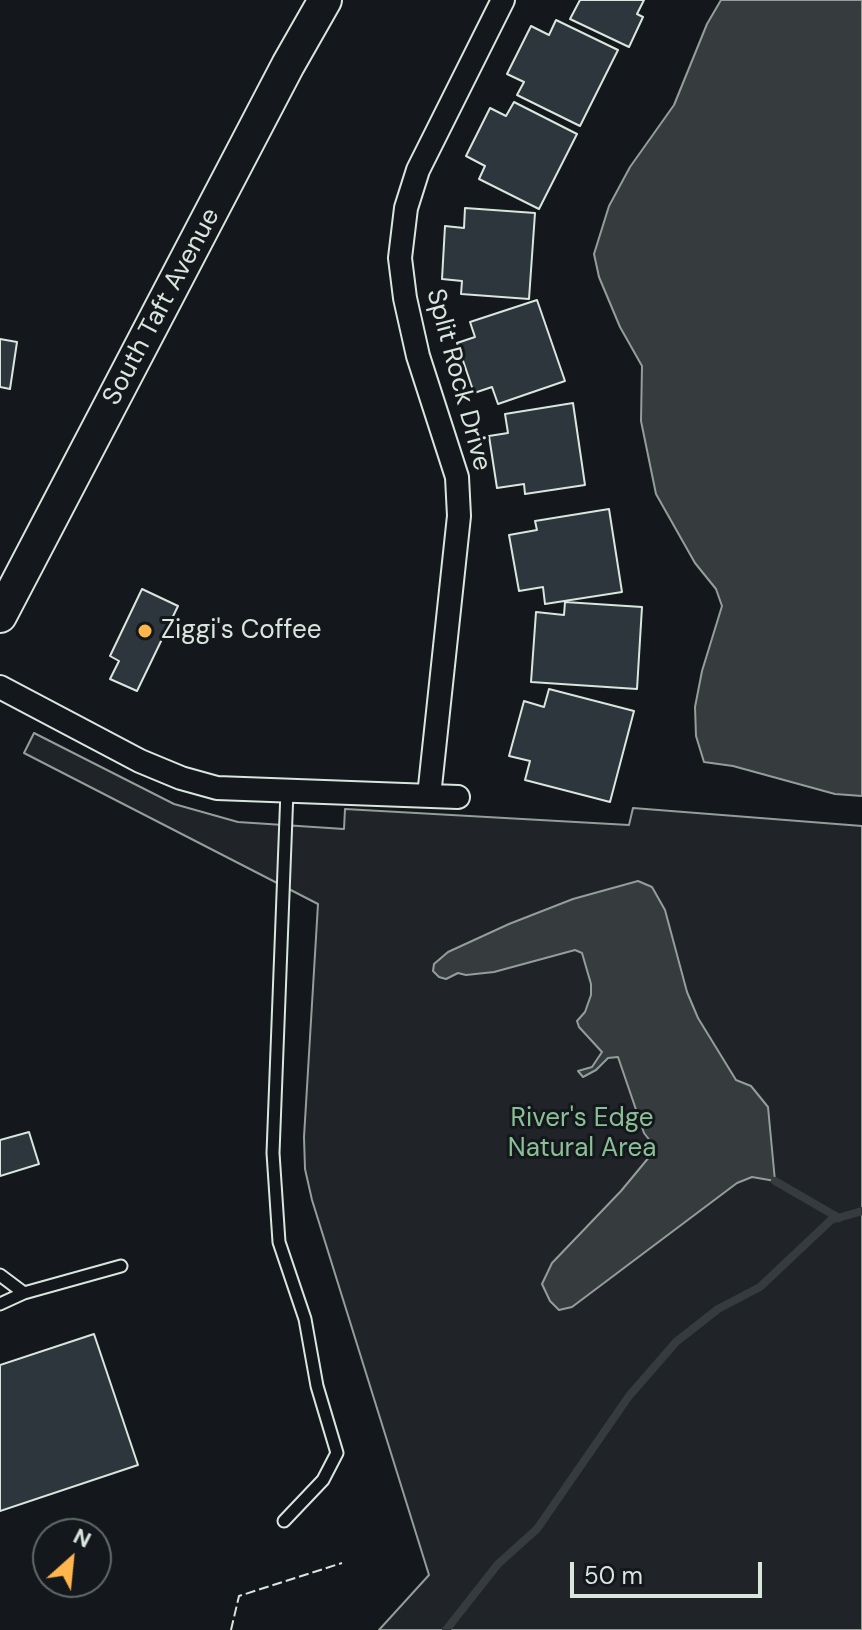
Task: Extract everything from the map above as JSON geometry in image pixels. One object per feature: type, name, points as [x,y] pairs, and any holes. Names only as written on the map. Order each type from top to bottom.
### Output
[{"type":"main road","name":"South Taft Avenue","points":[[0,616],[325,0]]},
{"type":"street","name":"Split Rock Drive","points":[[429,796],[459,516],[457,477],[418,356],[400,258],[406,208],[418,170],[503,0]]},
{"type":"street","points":[[0,687],[140,761],[181,778],[217,788],[458,797]]},
{"type":"lane","points":[[284,1521],[323,1480],[337,1453],[317,1386],[305,1319],[279,1242],[273,1153],[287,791]]},
{"type":"lane","points":[[0,1304],[24,1293],[121,1266]]},
{"type":"lane","points":[[0,1275],[24,1293]]},
{"type":"green space","name":"River's Edge Natural Area","points":[[34,733],[174,804],[238,822],[344,829],[345,809],[629,825],[633,808],[862,826],[862,1630],[379,1630],[429,1575],[305,1169],[304,1137],[318,904],[24,753]]},
{"type":"shaded area","points":[[721,0],[862,0],[862,796],[835,794],[733,766],[704,762],[696,736],[695,707],[702,671],[722,606],[716,589],[695,563],[656,494],[641,421],[642,366],[620,327],[599,277],[594,254],[609,206],[630,167],[674,105],[707,24]]},
{"type":"shaded area","points":[[638,881],[652,887],[665,910],[687,992],[698,1018],[736,1080],[751,1086],[768,1107],[775,1181],[752,1177],[737,1183],[572,1307],[559,1310],[550,1301],[542,1284],[552,1263],[621,1191],[650,1156],[654,1146],[644,1133],[618,1057],[608,1058],[583,1077],[578,1071],[592,1067],[602,1052],[577,1021],[585,1012],[591,995],[582,953],[575,950],[494,972],[458,973],[446,979],[433,971],[434,964],[448,952],[509,924],[573,899]]},
{"type":"building","points":[[580,0],[644,0],[637,14],[643,17],[629,47],[570,19]]},
{"type":"building","points":[[556,20],[618,50],[580,126],[517,95],[524,82],[507,74],[531,26],[549,35]]},
{"type":"building","points":[[514,102],[577,134],[539,209],[479,179],[485,166],[466,156],[490,108],[506,116]]},
{"type":"building","points":[[465,208],[535,213],[529,299],[461,294],[462,281],[442,279],[445,226],[464,228]]},
{"type":"building","points":[[537,300],[565,381],[498,404],[492,387],[474,393],[457,343],[475,337],[470,322]]},
{"type":"building","points":[[0,339],[17,342],[10,389],[0,387]]},
{"type":"building","points":[[573,403],[585,485],[525,494],[524,484],[497,488],[489,436],[508,433],[505,414]]},
{"type":"building","points":[[609,509],[622,592],[545,604],[543,587],[519,591],[509,535],[537,530],[535,521]]},
{"type":"building","points":[[142,589],[178,606],[137,691],[110,679],[119,661],[110,656]]},
{"type":"building","points":[[565,602],[642,607],[637,689],[531,682],[536,612],[564,615]]},
{"type":"building","points":[[549,689],[634,711],[610,802],[525,780],[530,761],[509,756],[524,701],[544,707]]},
{"type":"building","points":[[29,1132],[39,1164],[0,1176],[0,1140]]},
{"type":"building","points":[[94,1334],[138,1465],[0,1511],[0,1365]]},
{"type":"waterway","points":[[775,1181],[839,1218]]},
{"type":"waterway","points":[[446,1630],[498,1564],[537,1529],[629,1396],[676,1342],[718,1309],[760,1287],[831,1220],[862,1211]]},
{"type":"fence","points":[[231,1630],[239,1596],[342,1563]]},
{"type":"place","name":"Ziggi's Coffee","points":[[145,631]]}]
